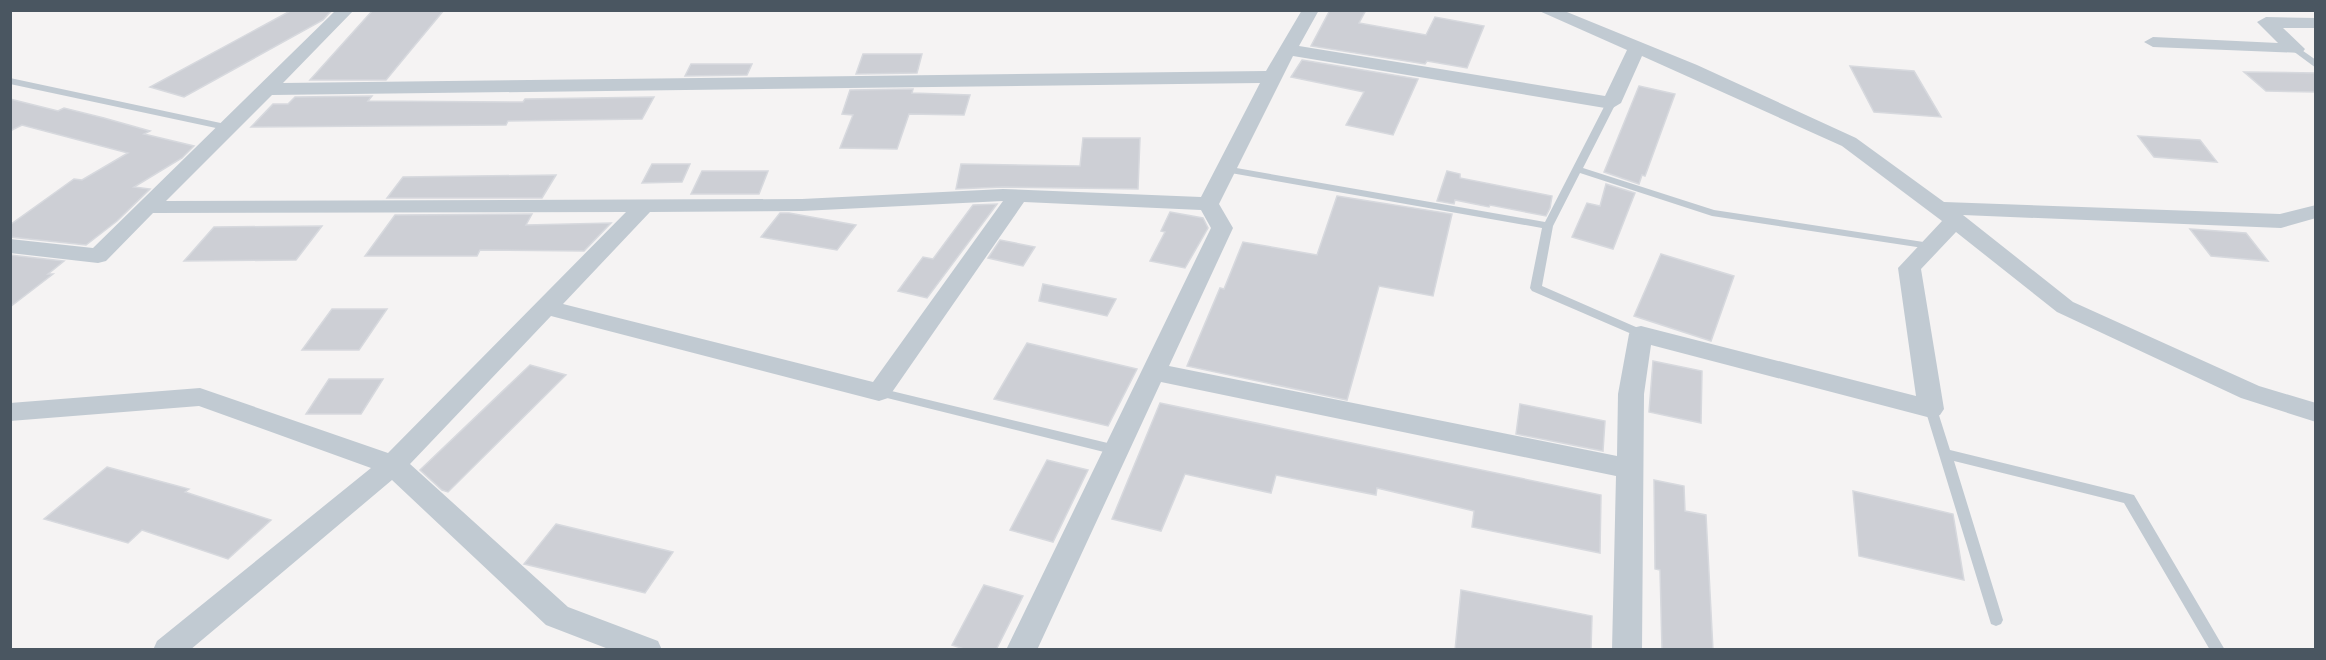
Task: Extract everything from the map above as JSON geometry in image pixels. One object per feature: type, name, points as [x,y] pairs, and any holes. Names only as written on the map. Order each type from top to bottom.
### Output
[{"type":"street","points":[[10,246],[98,256],[151,207],[346,10]]},
{"type":"street","points":[[1208,204],[1272,77],[1311,10]]},
{"type":"street","points":[[1545,10],[1690,69],[1849,142],[1946,214],[2065,308],[2250,392],[2316,413]]},
{"type":"street","points":[[2296,49],[2266,22],[2316,22]]},
{"type":"street","points":[[2153,42],[2296,49]]},
{"type":"street","points":[[1288,50],[1611,103],[1637,48]]},
{"type":"street","points":[[268,89],[1272,77]]},
{"type":"street","points":[[151,207],[802,205],[1018,195],[1208,204]]},
{"type":"street","points":[[548,308],[879,392],[1018,195]]},
{"type":"street","points":[[1022,650],[1222,228],[1208,204]]},
{"type":"street","points":[[168,650],[393,465],[548,308],[644,206]]},
{"type":"street","points":[[1946,214],[2281,221],[2316,211]]},
{"type":"street","points":[[1627,650],[1631,394],[1641,334],[1931,409],[1909,268],[1930,246],[1946,214]]},
{"type":"street","points":[[1154,372],[1630,469]]},
{"type":"street","points":[[10,412],[201,397],[393,465],[557,616],[647,650]]},
{"type":"lane","points":[[2296,49],[2316,65]]},
{"type":"lane","points":[[10,81],[230,128]]},
{"type":"lane","points":[[1611,103],[1548,226],[1536,288],[1641,334]]},
{"type":"lane","points":[[1226,169],[1548,226]]},
{"type":"lane","points":[[1577,169],[1712,213],[1930,246]]},
{"type":"lane","points":[[879,392],[1116,450]]},
{"type":"lane","points":[[1931,409],[1996,620]]},
{"type":"lane","points":[[1945,454],[2129,499],[2218,650]]},
{"type":"building","points":[[292,10],[332,10],[323,20],[184,97],[150,87]]},
{"type":"building","points":[[373,10],[444,10],[386,80],[310,80]]},
{"type":"building","points":[[1330,10],[1366,10],[1359,23],[1426,35],[1435,17],[1484,26],[1467,68],[1427,61],[1425,64],[1311,46]]},
{"type":"building","points":[[863,54],[922,54],[917,73],[856,74]]},
{"type":"building","points":[[1302,60],[1418,79],[1393,135],[1346,125],[1364,92],[1291,77]]},
{"type":"building","points":[[691,64],[752,64],[747,75],[685,76]]},
{"type":"building","points":[[1850,66],[1914,71],[1941,117],[1874,112]]},
{"type":"building","points":[[2244,72],[2316,73],[2316,92],[2266,91]]},
{"type":"building","points":[[1639,86],[1675,94],[1645,176],[1642,175],[1639,184],[1604,172]]},
{"type":"building","points":[[913,89],[912,93],[970,95],[964,115],[909,114],[897,149],[840,148],[853,115],[842,114],[850,90]]},
{"type":"building","points":[[372,96],[368,101],[523,102],[525,99],[654,97],[642,119],[508,121],[506,125],[251,127],[273,104],[288,104],[295,97]]},
{"type":"building","points":[[10,99],[58,111],[64,108],[104,118],[150,131],[144,134],[194,146],[182,158],[134,187],[150,189],[117,221],[86,245],[10,237],[10,225],[74,179],[82,180],[128,153],[22,125],[10,131]]},
{"type":"building","points":[[2138,136],[2200,140],[2217,162],[2154,157]]},
{"type":"building","points":[[1083,138],[1140,138],[1138,189],[1003,187],[956,189],[961,164],[1080,166]]},
{"type":"building","points":[[652,164],[690,164],[682,182],[642,183]]},
{"type":"building","points":[[702,171],[768,171],[759,194],[691,194]]},
{"type":"building","points":[[1447,171],[1460,174],[1460,178],[1552,196],[1550,208],[1546,216],[1455,200],[1454,204],[1437,201]]},
{"type":"building","points":[[556,175],[542,198],[387,198],[403,177]]},
{"type":"building","points":[[1606,184],[1635,193],[1613,249],[1572,237],[1587,203],[1600,206]]},
{"type":"building","points":[[1337,196],[1452,214],[1433,296],[1379,286],[1347,400],[1187,366],[1220,288],[1224,289],[1243,242],[1317,255]]},
{"type":"building","points":[[997,204],[927,298],[898,291],[923,257],[933,259],[973,205]]},
{"type":"building","points":[[1170,212],[1203,218],[1208,228],[1185,268],[1150,261],[1165,232],[1161,231]]},
{"type":"building","points":[[780,213],[856,225],[837,250],[761,237]]},
{"type":"building","points":[[532,214],[526,225],[611,223],[584,251],[480,250],[477,256],[365,256],[395,215]]},
{"type":"building","points":[[322,226],[296,260],[184,261],[214,227]]},
{"type":"building","points":[[2190,229],[2246,233],[2268,261],[2211,256]]},
{"type":"building","points":[[1000,240],[1035,247],[1023,266],[988,258]]},
{"type":"building","points":[[1661,254],[1734,276],[1711,341],[1634,316]]},
{"type":"building","points":[[10,255],[64,261],[48,274],[53,274],[10,307]]},
{"type":"building","points":[[1043,284],[1116,299],[1107,316],[1039,301]]},
{"type":"building","points":[[332,309],[387,309],[359,350],[302,350]]},
{"type":"building","points":[[1027,343],[1137,369],[1108,426],[994,399]]},
{"type":"building","points":[[1653,361],[1702,371],[1701,423],[1649,412]]},
{"type":"building","points":[[530,365],[566,375],[448,492],[442,490],[420,470]]},
{"type":"building","points":[[329,379],[383,379],[361,414],[306,414]]},
{"type":"building","points":[[1160,403],[1601,495],[1600,553],[1472,527],[1474,511],[1377,488],[1376,495],[1276,475],[1271,493],[1185,474],[1161,531],[1112,519]]},
{"type":"building","points":[[1520,404],[1605,421],[1603,451],[1516,434]]},
{"type":"building","points":[[1047,460],[1088,470],[1053,542],[1010,530]]},
{"type":"building","points":[[107,467],[189,489],[185,492],[271,520],[228,559],[142,530],[128,543],[44,519]]},
{"type":"building","points":[[1654,480],[1684,486],[1685,511],[1706,515],[1713,650],[1662,650],[1660,570],[1655,569]]},
{"type":"building","points":[[1853,491],[1953,514],[1964,580],[1859,556]]},
{"type":"building","points":[[556,524],[673,552],[645,593],[524,564]]},
{"type":"building","points":[[984,585],[1023,596],[996,650],[967,650],[952,645]]},
{"type":"building","points":[[1461,590],[1592,616],[1591,650],[1455,650]]}]
